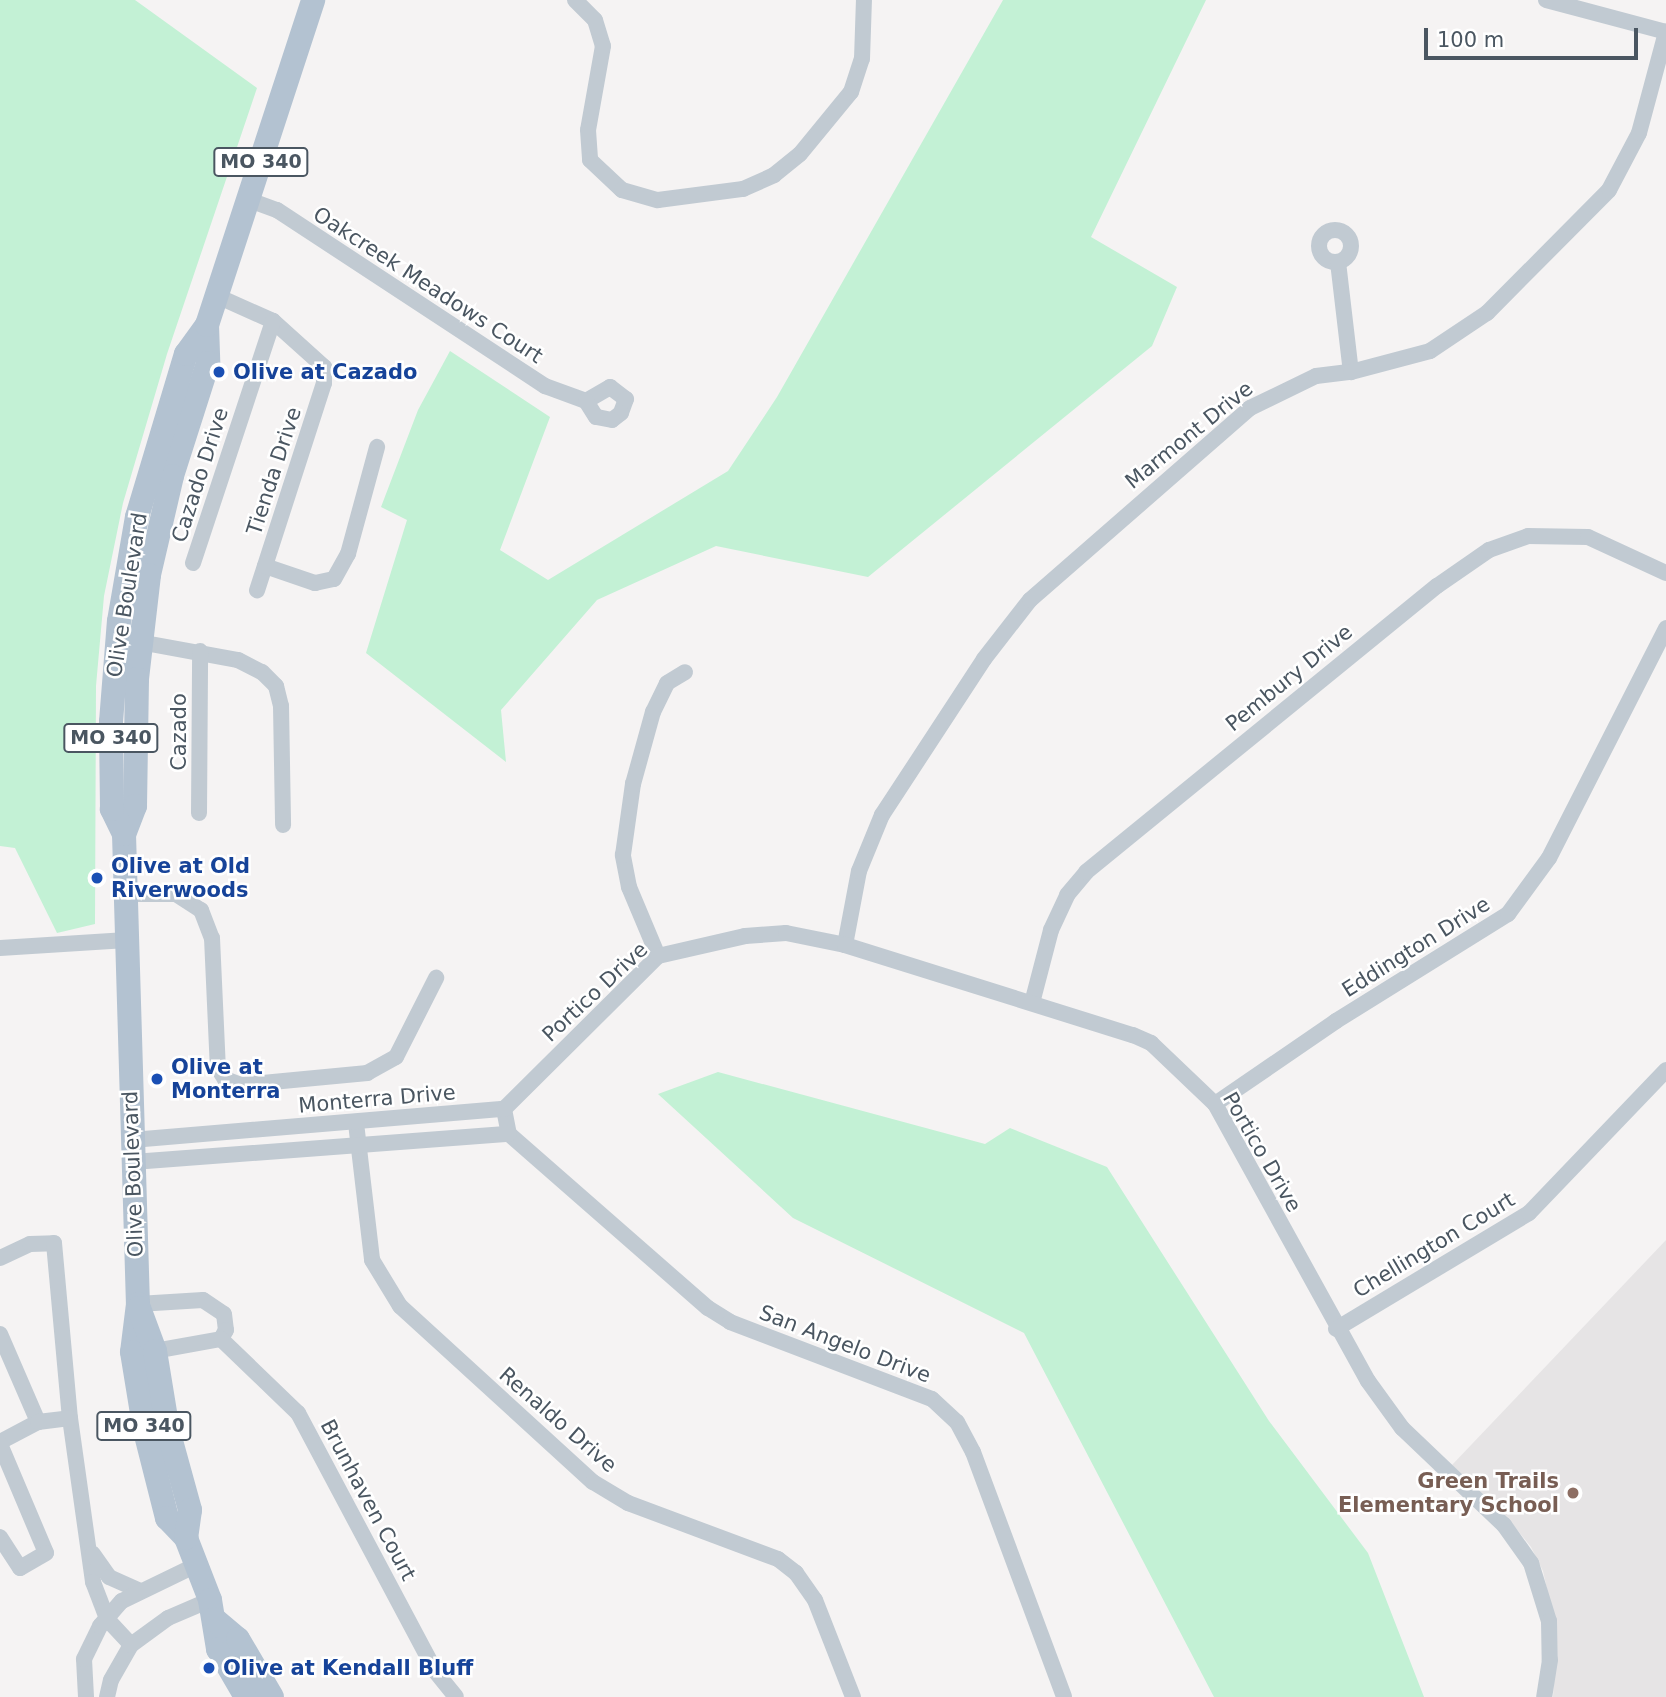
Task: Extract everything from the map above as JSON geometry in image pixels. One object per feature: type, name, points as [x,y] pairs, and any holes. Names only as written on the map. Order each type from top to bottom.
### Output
[{"type":"main road","name":"Olive Boulevard","points":[[246,1697],[218,1649],[212,1609],[186,1538],[167,1518],[145,1431],[132,1352],[138,1304],[124,834],[135,806],[128,640],[159,524],[208,363],[208,325],[313,0]]},
{"type":"main road","name":"Olive Boulevard","points":[[138,1304],[155,1351],[168,1430],[190,1510],[186,1538]]},
{"type":"main road","name":"Olive Boulevard","points":[[212,1609],[238,1639],[272,1697]]},
{"type":"street","points":[[575,0],[595,20],[603,46],[588,130],[590,160],[622,190],[658,200],[691,198],[743,189],[775,175],[824,128],[851,92],[862,59],[864,0]]},
{"type":"street","points":[[1546,0],[1666,32]]},
{"type":"street","name":"Marmont Drive","points":[[845,945],[850,901],[882,815],[984,659],[1030,600],[1250,408],[1316,376],[1351,372],[1430,351],[1486,313],[1583,219],[1628,159],[1666,32]]},
{"type":"street","name":"Oakcreek Meadows Court","points":[[248,200],[277,210],[545,386],[586,401]]},
{"type":"street","points":[[1338,262],[1351,372]]},
{"type":"street","name":"Tienda Drive","points":[[217,296],[273,321],[313,354],[324,367],[324,383],[257,590]]},
{"type":"street","name":"Cazado Drive","points":[[193,563],[273,321]]},
{"type":"street","points":[[265,566],[315,583],[334,579],[348,554],[377,447]]},
{"type":"street","name":"Pembury Drive","points":[[1032,1003],[1051,930],[1067,895],[1086,872],[1437,586],[1489,550],[1528,536],[1588,537],[1666,573]]},
{"type":"street","name":"Eddington Drive","points":[[1214,1104],[1336,1021],[1508,914],[1549,858],[1666,628]]},
{"type":"street","points":[[128,640],[238,660],[262,672],[276,686],[281,706],[283,825]]},
{"type":"street","name":"Cazado","points":[[199,813],[200,651]]},
{"type":"street","points":[[658,956],[629,887],[623,855],[633,784],[653,712],[667,683],[685,673]]},
{"type":"street","points":[[125,894],[176,894],[201,910],[212,939],[218,1068],[225,1079],[241,1085],[367,1073],[396,1057],[436,978]]},
{"type":"street","name":"Portico Drive","points":[[504,1109],[658,956],[745,936],[786,933],[845,945],[1151,1043],[1214,1104],[1336,1329],[1402,1428],[1504,1525],[1531,1563],[1549,1621],[1550,1660],[1544,1697]]},
{"type":"street","points":[[0,948],[127,940]]},
{"type":"street","name":"Chellington Court","points":[[1336,1329],[1529,1213],[1666,1070]]},
{"type":"street","points":[[504,1109],[509,1134]]},
{"type":"street","name":"Monterra Drive","points":[[132,1151],[356,1123],[504,1109]]},
{"type":"street","name":"Renaldo Drive","points":[[356,1123],[372,1260],[400,1306],[593,1482],[628,1503],[778,1559],[796,1573],[816,1600],[853,1697]]},
{"type":"street","name":"Monterra Drive","points":[[132,1151],[359,1145],[509,1134]]},
{"type":"street","name":"San Angelo Drive","points":[[509,1134],[708,1308],[730,1322],[932,1399],[957,1422],[973,1452],[1064,1697]]},
{"type":"street","points":[[0,1258],[30,1244],[54,1243],[70,1418],[93,1582],[107,1619],[131,1645]]},
{"type":"street","points":[[138,1304],[214,1304],[226,1322],[221,1339],[155,1351]]},
{"type":"street","points":[[0,1334],[38,1422]]},
{"type":"street","name":"Brunhaven Court","points":[[221,1339],[298,1413],[435,1671],[456,1697]]},
{"type":"street","points":[[0,1536],[20,1568],[46,1553],[0,1443],[38,1422],[70,1418]]},
{"type":"street","points":[[90,1549],[110,1577],[141,1591]]},
{"type":"street","points":[[86,1697],[84,1659],[107,1619],[122,1601],[196,1565]]},
{"type":"street","points":[[107,1697],[111,1680],[131,1645],[168,1618],[212,1609]]},
{"type":"shaded area","name":"Green Trails Elementary School","points":[[1666,1240],[1666,1697],[1553,1697],[1557,1635],[1543,1571],[1531,1547],[1510,1521],[1452,1465]]},
{"type":"green space","points":[[0,0],[135,0],[257,88],[167,354],[123,503],[104,596],[96,686],[95,924],[57,933],[15,848],[0,846]]},
{"type":"green space","points":[[1003,0],[1206,0],[1091,237],[1177,287],[1152,346],[868,577],[716,546],[597,600],[501,710],[506,762],[366,653],[407,520],[381,507],[418,410],[450,351],[550,417],[500,550],[548,580],[728,471],[777,397]]},
{"type":"green space","points":[[718,1072],[985,1144],[1010,1128],[1107,1167],[1269,1421],[1368,1553],[1424,1697],[1214,1697],[1024,1333],[793,1218],[658,1094]]},
{"type":"place","name":"Olive at Cazado","points":[[219,372]]},
{"type":"place","name":"Olive at Old Riverwoods","points":[[97,878]]},
{"type":"place","name":"Olive at Monterra","points":[[157,1079]]},
{"type":"place","name":"Green Trails Elementary School","points":[[1573,1493]]},
{"type":"place","name":"Olive at Kendall Bluff","points":[[209,1668]]}]
